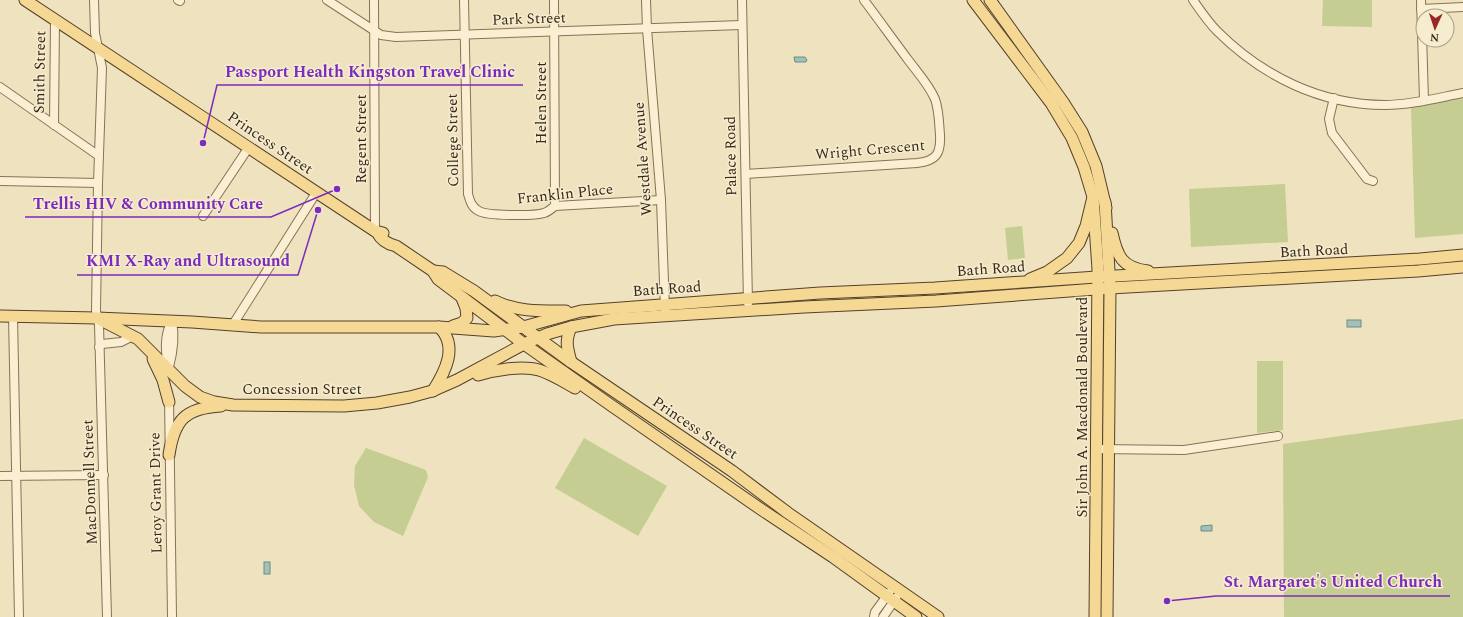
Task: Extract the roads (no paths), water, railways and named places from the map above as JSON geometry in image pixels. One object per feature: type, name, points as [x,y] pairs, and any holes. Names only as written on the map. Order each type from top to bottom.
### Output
[{"type":"main road","name":"Princess Street","points":[[25,0],[376,231],[393,239],[396,246],[433,271],[438,279],[504,330],[762,510],[833,557],[916,617]]},
{"type":"main road","name":"Sir John A. Macdonald Boulevard","points":[[973,0],[1050,103],[1072,138],[1084,167],[1093,197],[1098,269],[1097,289],[1107,617]]},
{"type":"main road","points":[[990,0],[1063,102],[1082,132],[1096,166],[1119,256],[1126,264],[1139,270],[1177,274]]},
{"type":"main road","points":[[1022,282],[1047,272],[1067,258],[1079,243],[1086,226],[1093,197]]},
{"type":"main road","name":"Sir John A. Macdonald Boulevard","points":[[1095,617],[1110,282],[1104,202]]},
{"type":"main road","name":"Bath Road","points":[[523,327],[581,311],[748,311],[936,301],[1097,289],[1110,282],[1177,274],[1463,255]]},
{"type":"main road","name":"Bath Road","points":[[524,344],[547,334],[571,327],[665,310],[748,298],[935,288],[1097,277],[1110,282],[1227,282],[1463,267]]},
{"type":"main road","name":"Princess Street","points":[[433,271],[443,272],[474,290],[571,362],[732,471],[788,513],[938,617]]},
{"type":"main road","points":[[474,290],[510,307],[542,311],[581,311]]},
{"type":"main road","points":[[432,391],[443,375],[448,361],[448,339],[444,332],[444,328],[462,324],[467,318],[466,308],[462,298]]},
{"type":"main road","name":"Concession Street","points":[[0,316],[172,321],[232,326],[444,328],[494,331],[523,327]]},
{"type":"main road","name":"Concession Street","points":[[97,318],[134,336],[146,346],[185,386],[200,397],[214,402],[232,405],[344,406],[377,403],[410,397],[432,391],[457,380],[524,344]]},
{"type":"main road","points":[[571,327],[566,342],[571,362]]},
{"type":"main road","points":[[146,346],[157,364],[169,402]]},
{"type":"main road","points":[[457,380],[494,370],[530,368],[548,373],[612,406]]},
{"type":"main road","points":[[169,455],[172,439],[181,421],[187,414],[202,408],[232,405]]},
{"type":"street","name":"MacDonnell Street","points":[[94,0],[95,33],[102,68],[96,311],[99,325],[107,617]]},
{"type":"street","name":"Park Street","points":[[327,0],[381,35],[396,37],[742,25]]},
{"type":"street","name":"Regent Street","points":[[374,0],[376,231]]},
{"type":"street","name":"College Street","points":[[464,0],[468,194],[473,206]]},
{"type":"street","name":"Helen Street","points":[[554,0],[555,206]]},
{"type":"street","name":"Westdale Avenue","points":[[646,0],[661,200],[665,310]]},
{"type":"street","name":"Palace Road","points":[[742,0],[748,311]]},
{"type":"street","name":"Wright Crescent","points":[[746,174],[928,162],[939,152],[938,115],[935,99],[926,84],[864,0]]},
{"type":"street","points":[[1193,0],[1216,30],[1250,60],[1271,74],[1312,93],[1358,103],[1385,105],[1463,93]]},
{"type":"street","points":[[1449,8],[1463,7]]},
{"type":"street","name":"Smith Street","points":[[54,125],[55,20]]},
{"type":"street","points":[[1422,48],[1424,100]]},
{"type":"street","points":[[0,87],[99,156]]},
{"type":"street","points":[[1334,98],[1329,119],[1332,133],[1367,179],[1373,181]]},
{"type":"street","points":[[203,216],[249,147]]},
{"type":"street","points":[[0,182],[98,183]]},
{"type":"street","points":[[232,326],[316,192]]},
{"type":"street","name":"Franklin Place","points":[[473,206],[480,212],[489,214],[539,214],[555,206],[661,200]]},
{"type":"street","points":[[13,316],[19,617]]},
{"type":"street","name":"Leroy Grant Drive","points":[[172,321],[174,331],[172,357],[168,369],[172,617]]},
{"type":"street","points":[[99,347],[102,344],[121,342],[134,336]]},
{"type":"street","points":[[1102,449],[1184,450],[1278,436]]},
{"type":"street","points":[[0,476],[104,475]]},
{"type":"street","points":[[874,617],[898,589]]},
{"type":"street","points":[[884,617],[890,598]]},
{"type":"water","points":[[794,57],[805,57],[807,60],[806,62],[795,62]]},
{"type":"water","points":[[1347,320],[1361,320],[1361,327],[1347,327]]},
{"type":"water","points":[[1212,525],[1212,531],[1201,531],[1201,526]]},
{"type":"water","points":[[264,562],[270,562],[270,574],[264,574]]},
{"type":"place","name":"Passport Health Kingston Travel Clinic","points":[[203,143]]},
{"type":"place","name":"Trellis HIV & Community Care","points":[[337,189]]},
{"type":"place","name":"KMI X-Ray and Ultrasound","points":[[318,210]]},
{"type":"place","name":"St. Margaret's United Church","points":[[1167,601]]}]
